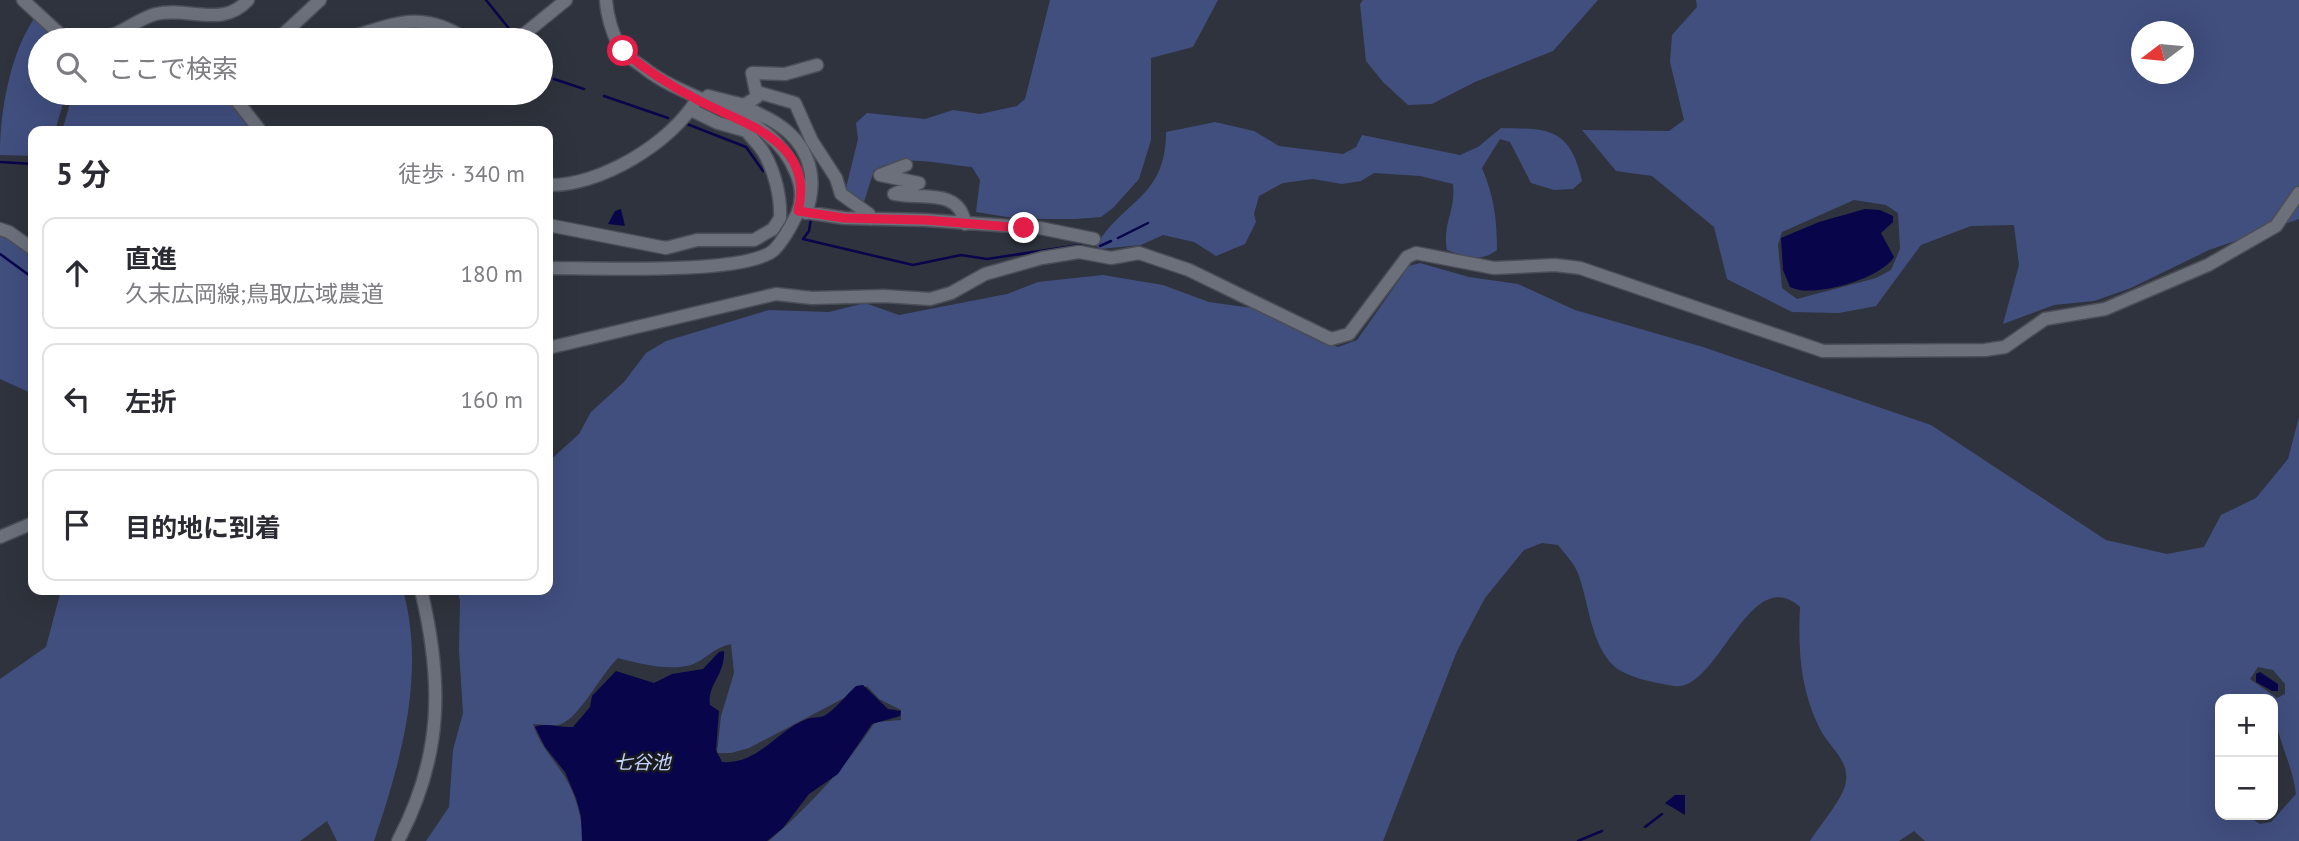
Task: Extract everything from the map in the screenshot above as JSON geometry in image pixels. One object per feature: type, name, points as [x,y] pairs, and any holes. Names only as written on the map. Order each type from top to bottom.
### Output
[{"type":"street","points":[[23,0],[53,28]]},
{"type":"street","points":[[126,28],[142,19],[170,12],[219,16],[232,12],[248,0]]},
{"type":"street","points":[[290,28],[320,0]]},
{"type":"street","points":[[532,28],[566,0]]},
{"type":"street","points":[[553,268],[719,265],[755,260],[773,250],[802,212],[802,196],[790,158],[777,141],[742,117],[699,102],[649,73],[623,51],[607,13],[606,0]]},
{"type":"street","points":[[387,28],[417,20],[433,22],[444,28]]},
{"type":"street","points":[[742,117],[757,92],[752,73],[785,74],[817,65]]},
{"type":"street","points":[[757,92],[795,103],[812,141],[836,178],[841,194],[869,214],[871,219]]},
{"type":"street","points":[[553,185],[566,186],[591,180],[618,167],[670,131],[699,102]]},
{"type":"street","points":[[240,105],[257,126]]},
{"type":"street","points":[[553,226],[666,248],[697,240],[754,240],[764,235],[780,218],[777,187],[764,152],[742,117]]},
{"type":"street","points":[[906,165],[880,175],[919,183],[894,194],[951,200],[961,209],[965,224]]},
{"type":"street","points":[[553,347],[769,295],[938,298],[985,274],[1042,258],[1088,252],[1111,258],[1145,254],[1189,270],[1331,339],[1349,334],[1407,257],[1416,253],[1494,268],[1555,265],[1580,268],[1823,351],[1985,350],[2006,347],[2045,319],[2105,309],[2208,265],[2276,226],[2299,193]]},
{"type":"street","points":[[802,212],[871,219],[1040,228],[1094,239]]},
{"type":"street","points":[[0,229],[28,245]]},
{"type":"street","points":[[0,537],[28,525]]},
{"type":"street","points":[[398,841],[421,794],[434,742],[435,656],[422,595]]},
{"type":"shaded area","points":[[1050,0],[1218,0],[1193,47],[1151,58],[1151,140],[1139,179],[1113,208],[1101,217],[1076,219],[1019,219],[976,212],[980,180],[972,167],[922,161],[898,162],[874,170],[864,202],[857,201],[845,192],[858,139],[856,123],[867,113],[925,119],[953,110],[980,114],[1017,106],[1025,99]]},
{"type":"shaded area","points":[[1363,0],[1598,0],[1553,51],[1475,82],[1432,104],[1408,105],[1383,82],[1366,61],[1360,4]]},
{"type":"shaded area","points":[[1696,0],[2299,0],[2299,219],[2209,250],[2131,288],[2094,301],[2054,305],[2003,324],[2019,265],[2014,225],[1971,226],[1921,245],[1876,306],[1839,313],[1792,312],[1727,279],[1714,227],[1652,176],[1616,171],[1582,130],[1669,131],[1684,120],[1670,62],[1672,35],[1697,7]],"holes":[[[1854,200],[1886,205],[1898,213],[1900,249],[1891,270],[1876,278],[1797,299],[1782,288],[1778,245],[1782,232]]]},
{"type":"shaded area","points":[[35,17],[48,28],[28,28]]},
{"type":"shaded area","points":[[28,29],[28,105],[63,105],[56,126],[28,126],[28,156],[0,155],[4,101],[13,65]]},
{"type":"shaded area","points":[[70,105],[236,105],[252,126],[63,126]]},
{"type":"shaded area","points":[[1215,122],[1254,131],[1279,146],[1343,154],[1356,147],[1362,135],[1460,155],[1478,147],[1501,128],[1532,129],[1555,135],[1563,141],[1571,150],[1582,181],[1573,189],[1554,190],[1531,183],[1510,142],[1500,139],[1482,168],[1494,208],[1497,250],[1479,258],[1447,250],[1446,232],[1453,202],[1453,184],[1420,176],[1374,173],[1361,181],[1342,184],[1313,179],[1283,183],[1259,196],[1254,214],[1256,222],[1245,244],[1216,256],[1194,242],[1163,235],[1141,245],[1100,249],[1096,246],[1118,218],[1151,185],[1164,154],[1166,132]]},
{"type":"shaded area","points":[[0,234],[28,248],[28,392],[0,379]]},
{"type":"shaded area","points":[[1420,263],[1469,277],[1518,284],[1575,310],[1703,347],[1931,425],[2106,540],[2167,554],[2204,547],[2221,515],[2256,498],[2288,459],[2299,417],[2299,841],[1925,841],[1914,831],[1899,841],[1810,841],[1838,800],[1846,777],[1843,762],[1820,729],[1808,699],[1800,654],[1800,607],[1782,597],[1765,601],[1749,614],[1705,670],[1690,683],[1674,686],[1651,682],[1620,670],[1606,657],[1595,634],[1575,568],[1558,545],[1542,543],[1524,550],[1485,598],[1457,651],[1383,841],[769,841],[826,785],[852,755],[875,722],[901,720],[901,710],[879,699],[867,686],[749,748],[731,753],[717,753],[721,716],[734,673],[731,644],[719,648],[696,663],[682,667],[654,666],[618,658],[568,720],[558,725],[533,724],[573,792],[584,841],[426,841],[449,807],[453,750],[463,713],[458,595],[553,595],[553,457],[579,434],[591,412],[624,382],[646,353],[666,341],[769,310],[829,312],[865,303],[899,315],[1007,294],[1038,282],[1103,275],[1163,285],[1209,302],[1252,308],[1320,342],[1338,347],[1357,340],[1409,266]]},
{"type":"shaded area","points":[[60,595],[404,595],[412,653],[411,685],[401,749],[374,841],[337,841],[327,821],[300,841],[0,841],[0,679],[46,647]]},
{"type":"water","points":[[621,209],[625,226],[608,224],[615,211]]},
{"type":"water","points":[[1865,209],[1880,210],[1893,216],[1893,222],[1881,233],[1894,257],[1887,265],[1861,279],[1829,289],[1800,290],[1790,287],[1783,270],[1781,238],[1819,222]]},
{"type":"water","name":"七谷池","points":[[724,651],[722,667],[710,698],[710,705],[719,711],[716,750],[722,762],[746,758],[796,724],[809,718],[824,716],[856,686],[863,685],[888,709],[901,711],[900,716],[872,724],[838,774],[809,794],[783,828],[767,841],[582,841],[581,816],[576,798],[565,772],[545,747],[535,727],[573,727],[590,707],[592,696],[616,671],[654,683],[672,674],[703,669],[719,652]]},
{"type":"water","points":[[2260,672],[2278,684],[2278,691],[2272,691],[2256,682],[2256,674]]},
{"type":"water","points":[[1675,795],[1685,795],[1685,815],[1665,803]]},
{"type":"waterway","points":[[486,0],[509,28]]},
{"type":"waterway","points":[[554,79],[584,89]]},
{"type":"waterway","points":[[604,96],[668,118]]},
{"type":"waterway","points":[[687,124],[746,147],[763,171]]},
{"type":"waterway","points":[[0,162],[28,164]]},
{"type":"waterway","points":[[811,218],[809,231],[803,239],[913,265],[961,255],[987,259],[1080,245]]},
{"type":"waterway","points":[[1118,238],[1148,223]]},
{"type":"waterway","points":[[1100,246],[1111,241]]},
{"type":"waterway","points":[[0,254],[28,274]]},
{"type":"waterway","points":[[1645,827],[1662,814]]},
{"type":"waterway","points":[[1578,841],[1602,831]]},
{"type":"route","points":[[623,51],[649,73],[702,102],[740,117],[764,130],[777,141],[790,158],[799,178],[802,196],[798,211],[844,218],[891,218],[1024,228]]}]
